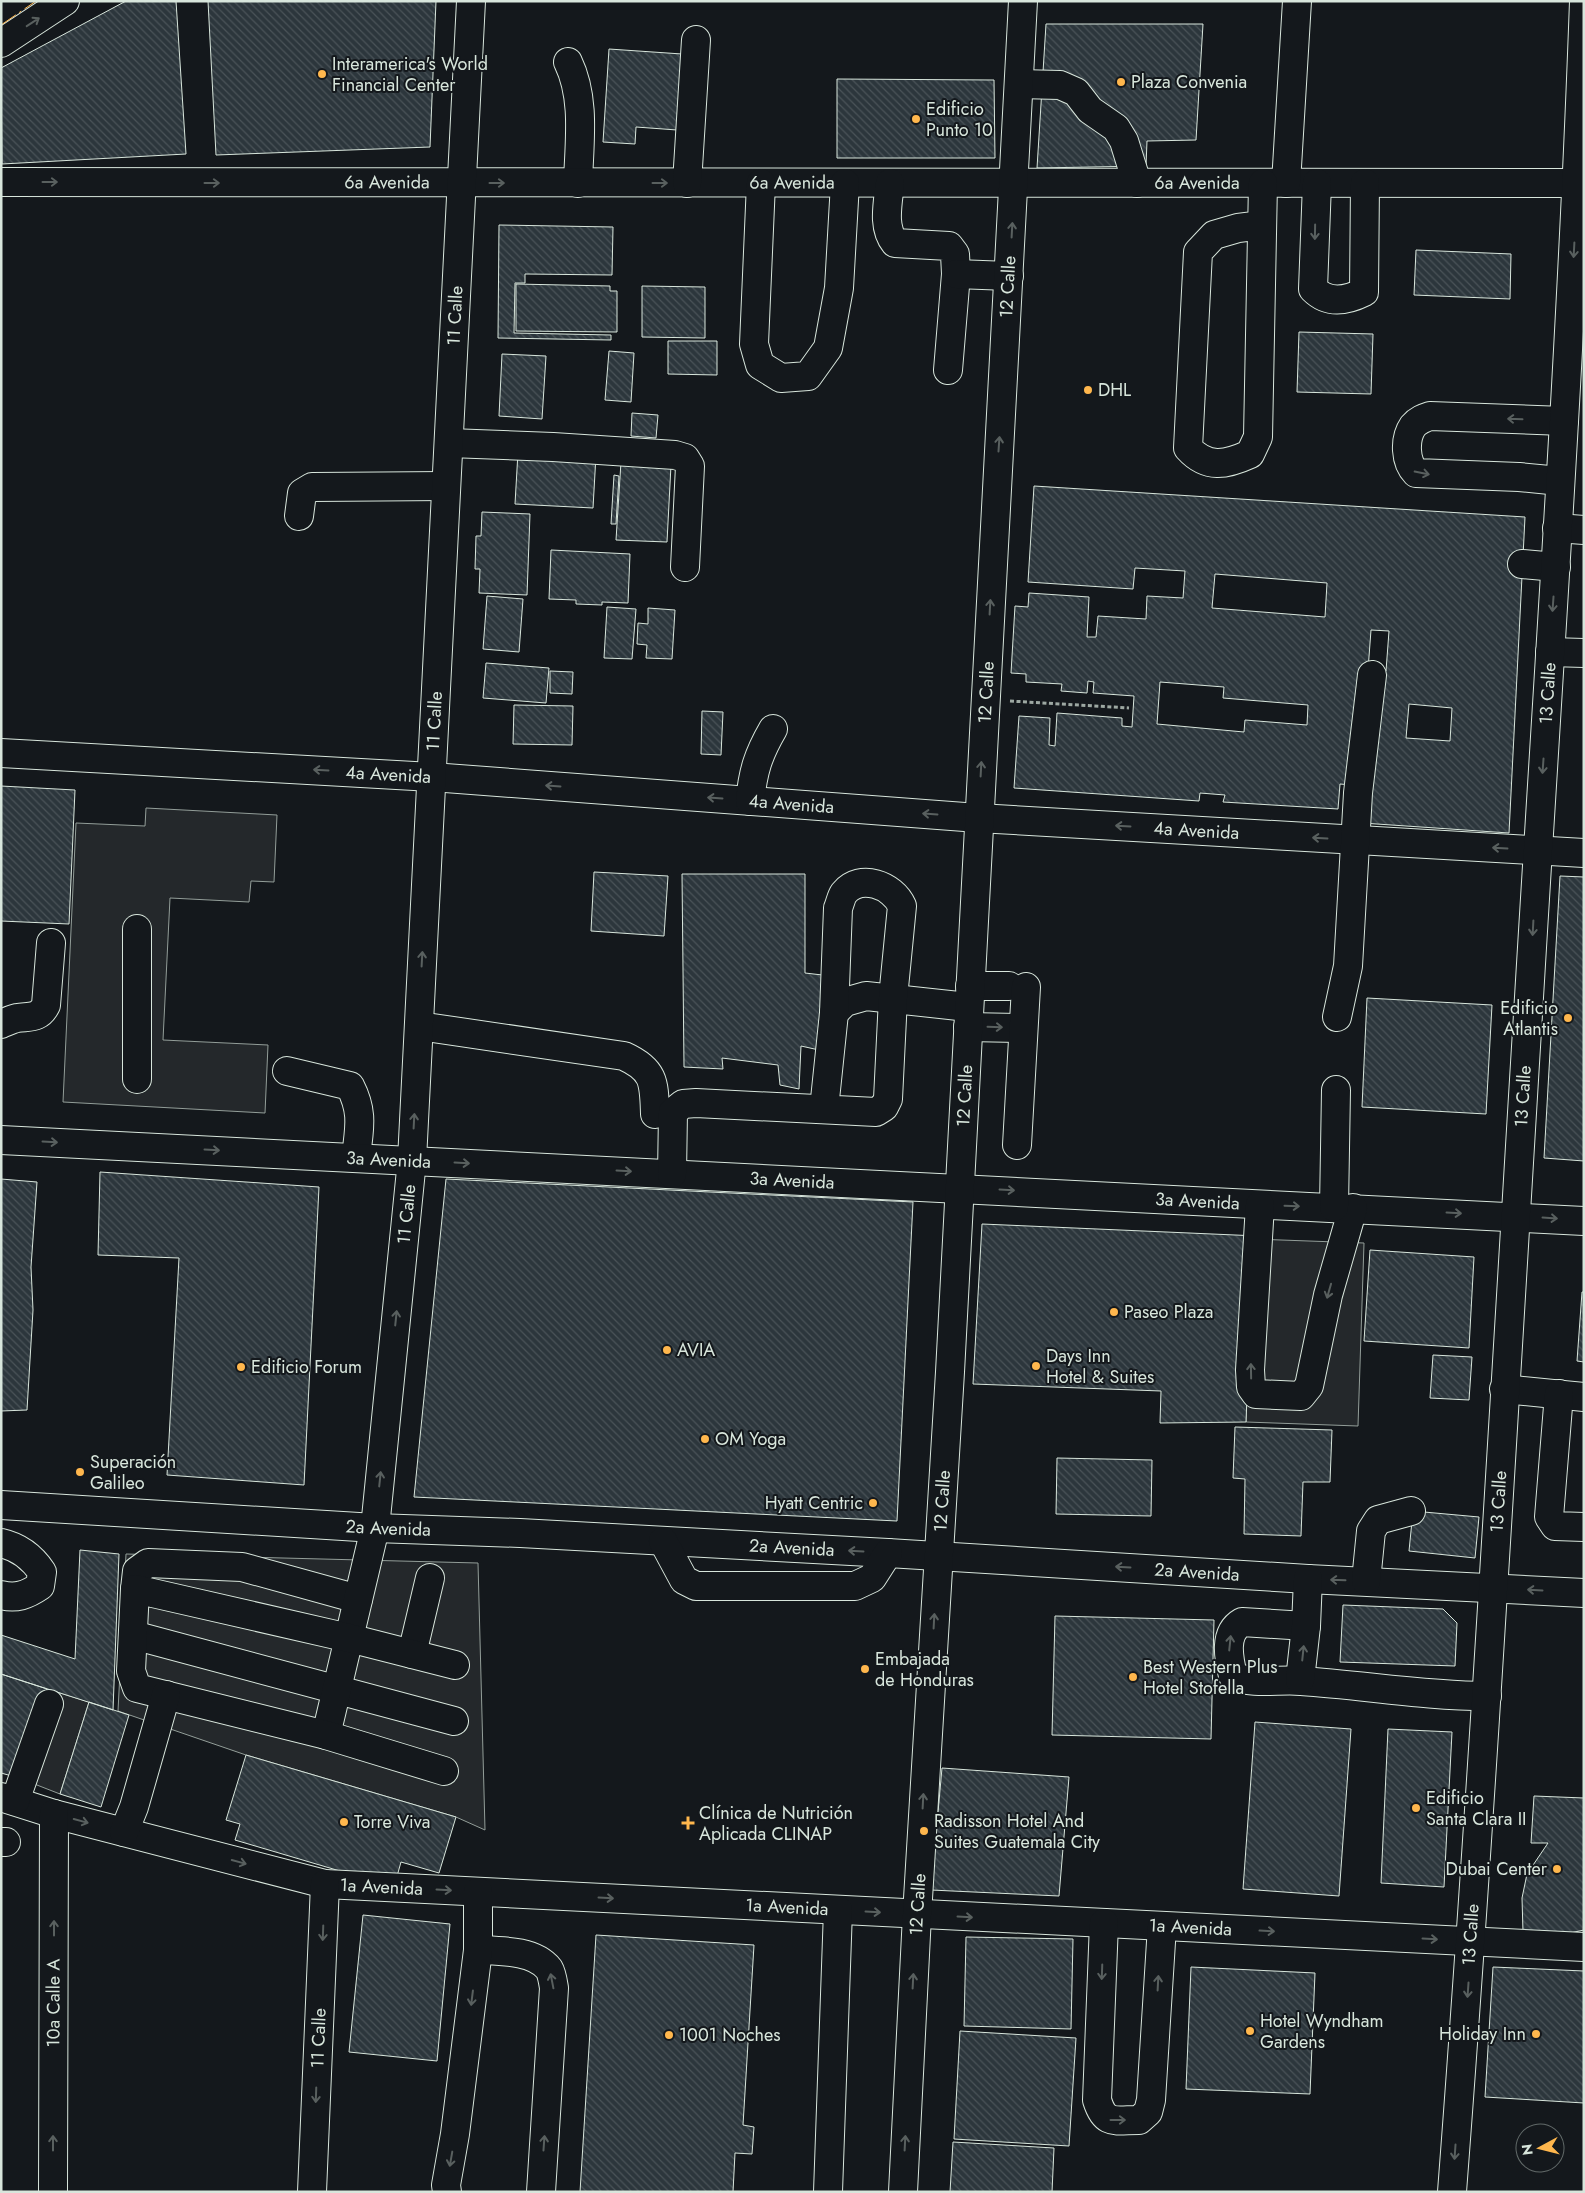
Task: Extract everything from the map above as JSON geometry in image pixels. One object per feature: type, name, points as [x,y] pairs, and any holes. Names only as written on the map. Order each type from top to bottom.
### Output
[{"type":"street","points":[[1,43],[65,1]]},
{"type":"street","name":"11 Calle","points":[[326,1735],[375,1528],[412,1160],[471,1]]},
{"type":"street","name":"12 Calle","points":[[903,2192],[916,1915],[969,1007],[978,818],[1015,183],[1023,1]]},
{"type":"street","points":[[1262,224],[1214,235],[1198,252],[1188,448],[1198,459],[1214,464],[1237,460],[1250,454],[1258,437],[1262,224],[1275,183],[1297,1]]},
{"type":"street","name":"13 Calle","points":[[1452,2192],[1472,1942],[1550,652],[1568,543],[1560,481],[1581,183],[1584,1]]},
{"type":"street","points":[[687,183],[696,40]]},
{"type":"street","points":[[568,62],[575,79],[579,102],[578,183]]},
{"type":"street","points":[[1019,84],[1060,85],[1076,92],[1090,110],[1116,128],[1124,140],[1137,183]]},
{"type":"street","name":"6a Avenida","points":[[1,182],[1581,183]]},
{"type":"street","points":[[761,183],[754,344],[760,365],[781,378],[808,376],[828,348],[839,288],[844,183]]},
{"type":"street","points":[[890,183],[888,209],[889,236],[895,244],[949,246],[955,254],[956,274],[948,370]]},
{"type":"street","points":[[1317,183],[1313,289],[1322,298],[1339,300],[1364,292],[1364,183]]},
{"type":"street","points":[[956,274],[1009,276]]},
{"type":"street","points":[[1560,481],[1519,477],[1416,474],[1409,466],[1407,454],[1409,434],[1414,425],[1421,419],[1430,416],[1564,421]]},
{"type":"street","points":[[449,443],[554,447],[675,455],[685,458],[690,466],[685,568]]},
{"type":"street","points":[[299,516],[302,493],[312,487],[446,486]]},
{"type":"street","points":[[1522,564],[1568,543]]},
{"type":"street","points":[[1550,652],[1584,653]]},
{"type":"street","points":[[1337,1017],[1348,966],[1358,793],[1372,676]]},
{"type":"street","points":[[750,801],[752,778],[759,753],[773,729]]},
{"type":"street","name":"4a Avenida","points":[[1,753],[432,777],[978,818],[1584,853]]},
{"type":"street","points":[[672,1174],[673,1112],[683,1104],[728,1104],[876,1112],[884,1106],[888,1099],[893,998],[902,906],[896,893],[874,883],[862,883],[851,887],[842,894],[838,908],[834,1013],[824,1109]]},
{"type":"street","points":[[137,929],[137,1079]]},
{"type":"street","points":[[1,1024],[17,1018],[33,1017],[42,1012],[46,1005],[51,943]]},
{"type":"street","points":[[969,1007],[1018,986],[1023,1028],[1017,1145]]},
{"type":"street","points":[[834,1013],[845,1002],[859,997],[893,998],[969,1007],[1023,1028]]},
{"type":"street","points":[[419,1026],[624,1056],[640,1063],[650,1076],[654,1089],[654,1114]]},
{"type":"street","points":[[287,1071],[350,1086],[359,1102],[360,1118],[356,1157]]},
{"type":"street","points":[[1260,1205],[1250,1370],[1252,1387],[1256,1394],[1301,1396],[1310,1386],[1344,1208],[1336,1090]]},
{"type":"street","name":"3a Avenida","points":[[1,1140],[1584,1221]]},
{"type":"street","points":[[1504,1389],[1571,1395],[1549,1516],[1555,1526],[1584,1527]]},
{"type":"street","name":"2a Avenida","points":[[1,1505],[375,1528],[888,1553],[1308,1579],[1584,1593]]},
{"type":"street","points":[[1366,1581],[1371,1531],[1378,1520],[1411,1511]]},
{"type":"street","points":[[663,1541],[684,1580],[696,1586],[855,1586],[872,1578],[888,1553]]},
{"type":"street","points":[[1,1543],[10,1545],[32,1558],[42,1572],[40,1586],[30,1594],[12,1598],[1,1594]]},
{"type":"street","points":[[358,1600],[242,1567],[148,1563],[136,1570],[131,1671],[137,1688],[326,1735],[444,1770]]},
{"type":"street","points":[[412,1654],[430,1578]]},
{"type":"street","points":[[1300,1680],[1306,1626],[1308,1579]]},
{"type":"street","points":[[135,1588],[455,1665]]},
{"type":"street","points":[[1306,1626],[1242,1622],[1236,1626],[1230,1636],[1229,1658],[1233,1676],[1244,1681],[1300,1680],[1448,1696],[1486,1696]]},
{"type":"street","points":[[133,1635],[337,1688],[454,1721]]},
{"type":"street","points":[[124,1832],[134,1807],[166,1695]]},
{"type":"street","points":[[8,1799],[48,1704]]},
{"type":"street","name":"1a Avenida","points":[[8,1799],[54,1814],[325,1884],[1584,1947]]},
{"type":"street","name":"10a Calle A","points":[[53,2192],[54,1814]]},
{"type":"street","name":"11 Calle","points":[[312,2192],[325,1884]]},
{"type":"street","points":[[447,2192],[446,2185],[487,1950],[488,1892]]},
{"type":"street","points":[[828,2192],[838,1910]]},
{"type":"street","points":[[1104,1923],[1096,2100],[1101,2114],[1109,2120],[1139,2120],[1148,2112],[1151,2100],[1162,1926]]},
{"type":"street","points":[[487,1950],[538,1958],[550,1970],[554,1988],[541,2192]]},
{"type":"path","points":[[1020,702],[1129,708]]},
{"type":"shaded area","points":[[146,808],[277,815],[274,882],[251,881],[249,902],[170,898],[163,1040],[268,1045],[265,1113],[63,1102],[76,823],[145,826]]},
{"type":"shaded area","points":[[1253,1239],[1364,1243],[1358,1426],[1246,1422]]},
{"type":"shaded area","points":[[126,1554],[478,1563],[485,1830],[456,1817],[246,1755],[118,1711]]},
{"type":"shaded area","points":[[47,1689],[89,1702],[60,1794],[19,1778]]},
{"type":"building","points":[[126,1],[176,1],[186,154],[2,164],[1,68]]},
{"type":"building","name":"Interamerica's World Financial Center","points":[[208,1],[436,1],[430,147],[216,155]]},
{"type":"building","name":"Plaza Convenia","points":[[1046,24],[1203,24],[1196,140],[1147,141],[1146,166],[1037,168]]},
{"type":"building","points":[[609,49],[682,54],[677,130],[636,127],[635,144],[603,142]]},
{"type":"building","name":"Edificio Punto 10","points":[[837,79],[994,80],[995,158],[837,158]]},
{"type":"building","points":[[499,225],[613,227],[612,275],[525,274],[525,283],[515,283],[514,333],[611,335],[611,340],[498,338]]},
{"type":"building","points":[[1416,250],[1511,254],[1510,299],[1414,295]]},
{"type":"building","points":[[516,284],[610,286],[610,291],[617,291],[617,332],[516,331]]},
{"type":"building","points":[[642,286],[705,287],[705,338],[642,337]]},
{"type":"building","points":[[1299,332],[1373,334],[1371,394],[1297,392]]},
{"type":"building","points":[[668,341],[717,341],[717,375],[668,374]]},
{"type":"building","points":[[609,351],[634,353],[631,402],[605,400]]},
{"type":"building","points":[[502,354],[546,356],[542,419],[499,416]]},
{"type":"building","points":[[632,413],[658,415],[656,438],[631,436]]},
{"type":"building","points":[[518,452],[596,455],[593,508],[515,504]]},
{"type":"building","points":[[621,462],[671,465],[667,542],[616,540]]},
{"type":"building","points":[[614,475],[619,476],[616,524],[611,524]]},
{"type":"building","points":[[1034,486],[1525,517],[1509,833],[1362,823],[1365,786],[1340,784],[1338,809],[1223,802],[1225,795],[1200,793],[1199,801],[1014,788],[1019,716],[1050,718],[1049,745],[1055,746],[1057,713],[1122,718],[1122,726],[1132,727],[1134,696],[1093,693],[1094,682],[1088,681],[1087,693],[1061,691],[1062,684],[1026,682],[1026,674],[1011,673],[1015,606],[1028,607],[1029,593],[1089,597],[1087,637],[1096,637],[1098,616],[1146,619],[1147,596],[1183,598],[1185,571],[1135,568],[1133,589],[1028,582]],"holes":[[[1215,574],[1327,583],[1325,617],[1212,608]],[[1371,630],[1389,631],[1386,671],[1368,670]],[[1160,682],[1224,687],[1223,698],[1308,705],[1307,725],[1245,720],[1244,732],[1157,724]],[[1409,704],[1452,708],[1450,741],[1406,738]]]},
{"type":"building","points":[[482,512],[530,514],[527,595],[479,593],[480,569],[475,569],[476,536],[481,536]]},
{"type":"building","points":[[551,550],[630,554],[628,603],[576,604],[576,600],[549,599]]},
{"type":"building","points":[[487,596],[523,599],[519,652],[483,649]]},
{"type":"building","points":[[607,607],[636,609],[632,659],[604,658]]},
{"type":"building","points":[[648,608],[675,610],[672,659],[646,658],[647,645],[637,644],[638,623],[648,624]]},
{"type":"building","points":[[486,663],[549,668],[546,703],[483,698]]},
{"type":"building","points":[[550,671],[573,672],[572,694],[550,693]]},
{"type":"building","points":[[514,705],[573,706],[572,745],[513,744]]},
{"type":"building","points":[[702,711],[723,712],[721,755],[701,754]]},
{"type":"building","points":[[1,786],[75,790],[69,924],[1,921]]},
{"type":"building","points":[[594,872],[668,876],[664,936],[591,931]]},
{"type":"building","points":[[682,874],[805,874],[805,973],[831,976],[819,1050],[801,1046],[799,1089],[780,1085],[778,1065],[722,1058],[723,1069],[684,1067]]},
{"type":"building","name":"Edificio Atlantis","points":[[1560,876],[1584,877],[1584,1161],[1544,1158]]},
{"type":"building","points":[[1367,998],[1492,1005],[1486,1114],[1362,1107]]},
{"type":"building","name":"Edificio Forum","points":[[100,1172],[319,1187],[304,1485],[167,1475],[179,1258],[98,1255]]},
{"type":"building","points":[[1,1179],[37,1182],[31,1267],[33,1310],[27,1410],[1,1411]]},
{"type":"building","name":"AVIA","points":[[446,1179],[913,1202],[897,1521],[414,1497]]},
{"type":"building","name":"Paseo Plaza","points":[[982,1224],[1258,1236],[1253,1239],[1246,1422],[1160,1423],[1161,1391],[973,1384]]},
{"type":"building","points":[[1370,1250],[1474,1257],[1469,1348],[1364,1341]]},
{"type":"building","points":[[1582,1292],[1584,1292],[1584,1362],[1577,1361]]},
{"type":"building","points":[[1433,1355],[1472,1357],[1469,1400],[1430,1398]]},
{"type":"building","points":[[1235,1427],[1332,1430],[1330,1482],[1303,1482],[1301,1536],[1244,1534],[1245,1479],[1233,1478]]},
{"type":"building","points":[[1057,1458],[1152,1460],[1151,1516],[1056,1514]]},
{"type":"building","points":[[1413,1511],[1479,1517],[1475,1558],[1409,1551]]},
{"type":"building","points":[[80,1550],[119,1554],[113,1710],[1,1674],[1,1635],[75,1659]]},
{"type":"building","points":[[1343,1605],[1443,1609],[1457,1623],[1455,1666],[1340,1662]]},
{"type":"building","name":"Best Western Plus Hotel Stofella","points":[[1055,1616],[1214,1620],[1211,1739],[1052,1735]]},
{"type":"building","points":[[1,1674],[47,1689],[19,1778],[1,1773]]},
{"type":"building","points":[[89,1702],[129,1715],[101,1807],[60,1794]]},
{"type":"building","points":[[1255,1722],[1351,1729],[1339,1896],[1243,1889]]},
{"type":"building","name":"Edificio Santa Clara II","points":[[1388,1729],[1452,1732],[1444,1887],[1381,1883]]},
{"type":"building","name":"Torre Viva","points":[[246,1755],[456,1817],[439,1873],[401,1862],[394,1887],[235,1840],[240,1824],[226,1820]]},
{"type":"building","points":[[942,1768],[1069,1777],[1059,1896],[931,1890]]},
{"type":"building","name":"Dubai Center","points":[[1534,1796],[1584,1798],[1584,1930],[1570,1933],[1523,1932],[1522,1898],[1527,1874],[1548,1843],[1531,1843]]},
{"type":"building","points":[[363,1915],[450,1924],[437,2061],[349,2052]]},
{"type":"building","name":"1001 Noches","points":[[596,1935],[754,1945],[743,2125],[754,2127],[752,2154],[735,2153],[733,2192],[580,2192]]},
{"type":"building","points":[[966,1937],[1073,1939],[1071,2029],[964,2026]]},
{"type":"building","name":"Hotel Wyndham Gardens","points":[[1191,1967],[1315,1973],[1310,2094],[1186,2089]]},
{"type":"building","name":"Holiday Inn","points":[[1493,1967],[1584,1971],[1584,2103],[1485,2097]]},
{"type":"building","points":[[960,2031],[1076,2038],[1069,2146],[954,2139]]},
{"type":"building","points":[[953,2142],[1054,2148],[1052,2192],[950,2192]]},
{"type":"power","points":[[1,25],[36,1]]},
{"type":"place","name":"Interamerica's World Financial Center","points":[[322,74]]},
{"type":"place","name":"Plaza Convenia","points":[[1121,82]]},
{"type":"place","name":"Edificio Punto 10","points":[[916,119]]},
{"type":"place","name":"DHL","points":[[1088,390]]},
{"type":"place","name":"Edificio Atlantis","points":[[1568,1018]]},
{"type":"place","name":"Paseo Plaza","points":[[1114,1312]]},
{"type":"place","name":"AVIA","points":[[667,1350]]},
{"type":"place","name":"Days Inn Hotel & Suites","points":[[1036,1366]]},
{"type":"place","name":"Edificio Forum","points":[[241,1367]]},
{"type":"place","name":"OM Yoga","points":[[705,1439]]},
{"type":"place","name":"Superación Galileo","points":[[80,1472]]},
{"type":"place","name":"Hyatt Centric","points":[[873,1503]]},
{"type":"place","name":"Embajada de Honduras","points":[[865,1669]]},
{"type":"place","name":"Best Western Plus Hotel Stofella","points":[[1133,1677]]},
{"type":"place","name":"Edificio Santa Clara II","points":[[1416,1808]]},
{"type":"place","name":"Torre Viva","points":[[344,1822]]},
{"type":"place","name":"Clínica de Nutrición Aplicada CLINAP","points":[[688,1823]]},
{"type":"place","name":"Radisson Hotel And Suites Guatemala City","points":[[924,1831]]},
{"type":"place","name":"Dubai Center","points":[[1557,1869]]},
{"type":"place","name":"Hotel Wyndham Gardens","points":[[1250,2031]]},
{"type":"place","name":"Holiday Inn","points":[[1536,2034]]},
{"type":"place","name":"1001 Noches","points":[[669,2035]]}]
